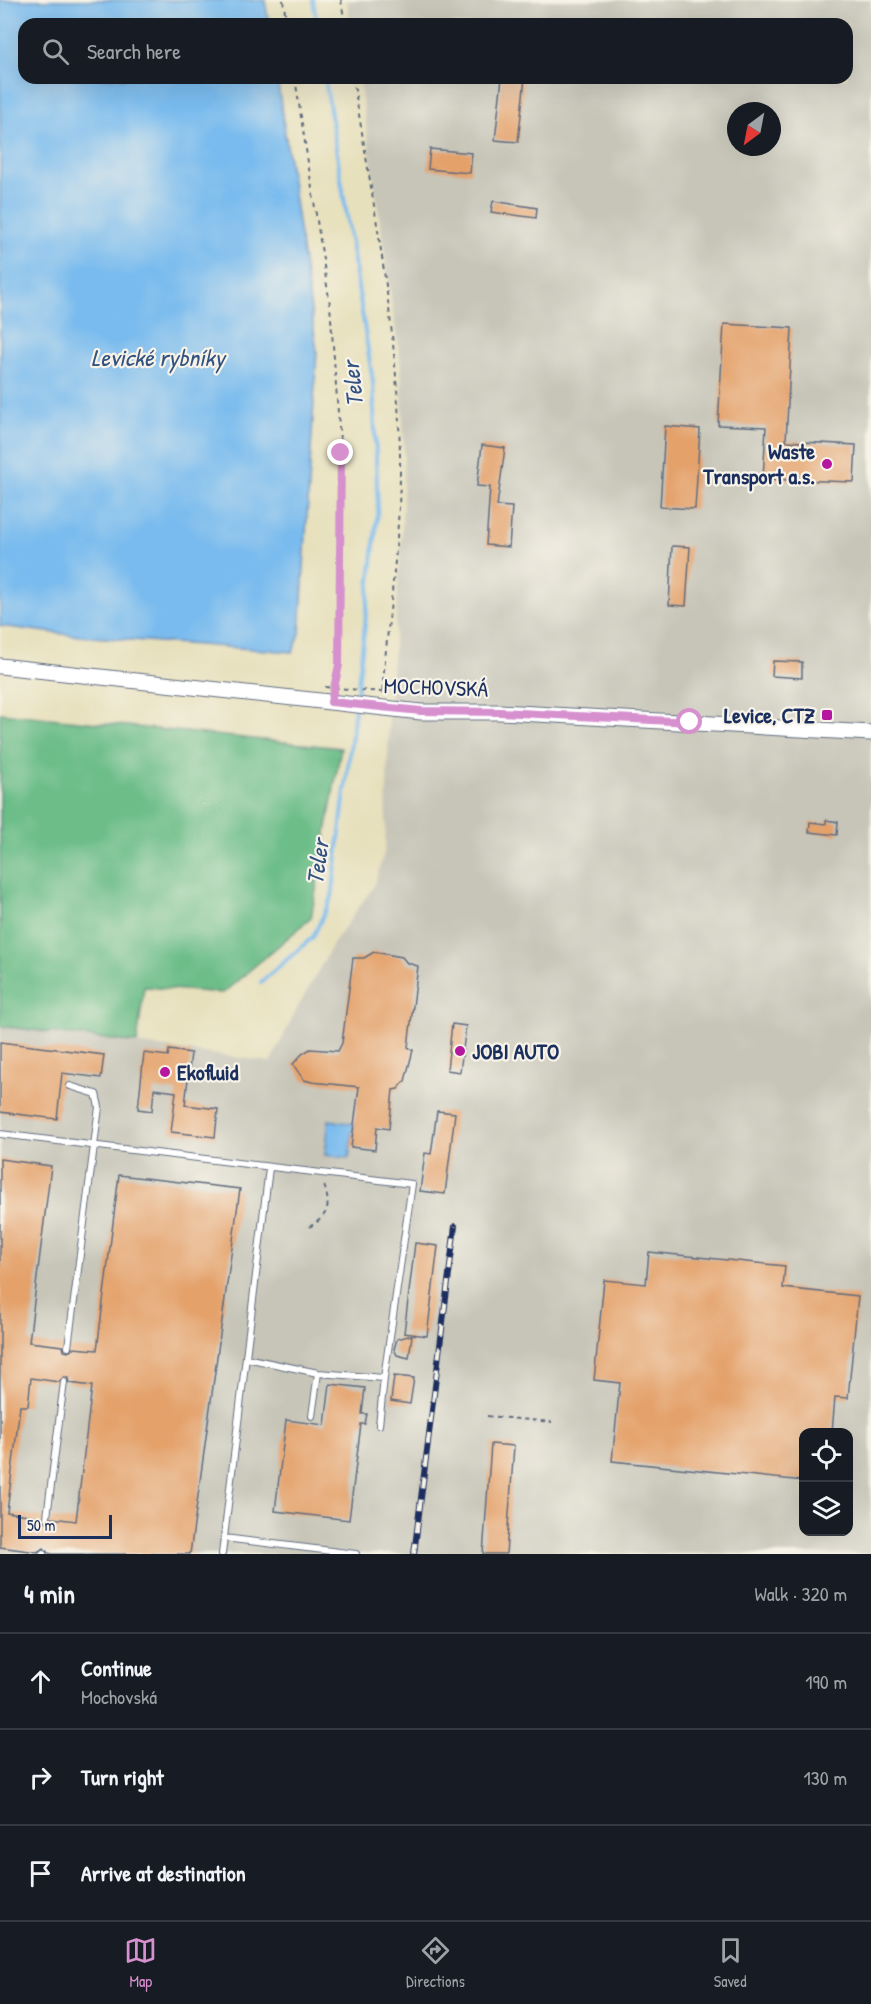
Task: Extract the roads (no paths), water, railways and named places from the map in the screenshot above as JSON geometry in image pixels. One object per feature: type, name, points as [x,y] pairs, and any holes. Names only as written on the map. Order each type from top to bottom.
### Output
[{"type":"street","name":"MOCHOVSKÁ","points":[[0,666],[337,703],[378,702],[421,711],[568,716],[871,733]]},
{"type":"lane","points":[[68,1347],[99,1107],[96,1094],[70,1086]]},
{"type":"lane","points":[[0,1134],[412,1184],[379,1425]]},
{"type":"lane","points":[[222,1554],[269,1168]]},
{"type":"lane","points":[[246,1358],[318,1373],[384,1378]]},
{"type":"lane","points":[[312,1416],[318,1373]]},
{"type":"lane","points":[[47,1517],[64,1382]]},
{"type":"lane","points":[[224,1538],[356,1554]]},
{"type":"lane","points":[[290,1554],[291,1546]]},
{"type":"water","name":"Levické rybníky","points":[[0,0],[265,0],[268,18],[18,18],[18,84],[278,84],[317,351],[300,633],[293,652],[79,636],[0,626]]},
{"type":"water","points":[[329,1120],[354,1124],[349,1158],[325,1155]]},
{"type":"waterway","name":"Teler","points":[[313,0],[316,18]]},
{"type":"waterway","name":"Teler","points":[[326,84],[373,382],[378,510],[356,702]]},
{"type":"waterway","name":"Teler","points":[[261,982],[313,937],[332,897],[355,709]]},
{"type":"railway","points":[[414,1554],[455,1226]]},
{"type":"place","name":"Waste Transport a.s.","points":[[827,464]]},
{"type":"place","name":"Levice, CTZ","points":[[827,715]]},
{"type":"place","name":"JOBI AUTO","points":[[460,1051]]},
{"type":"place","name":"Ekofluid","points":[[165,1072]]}]
